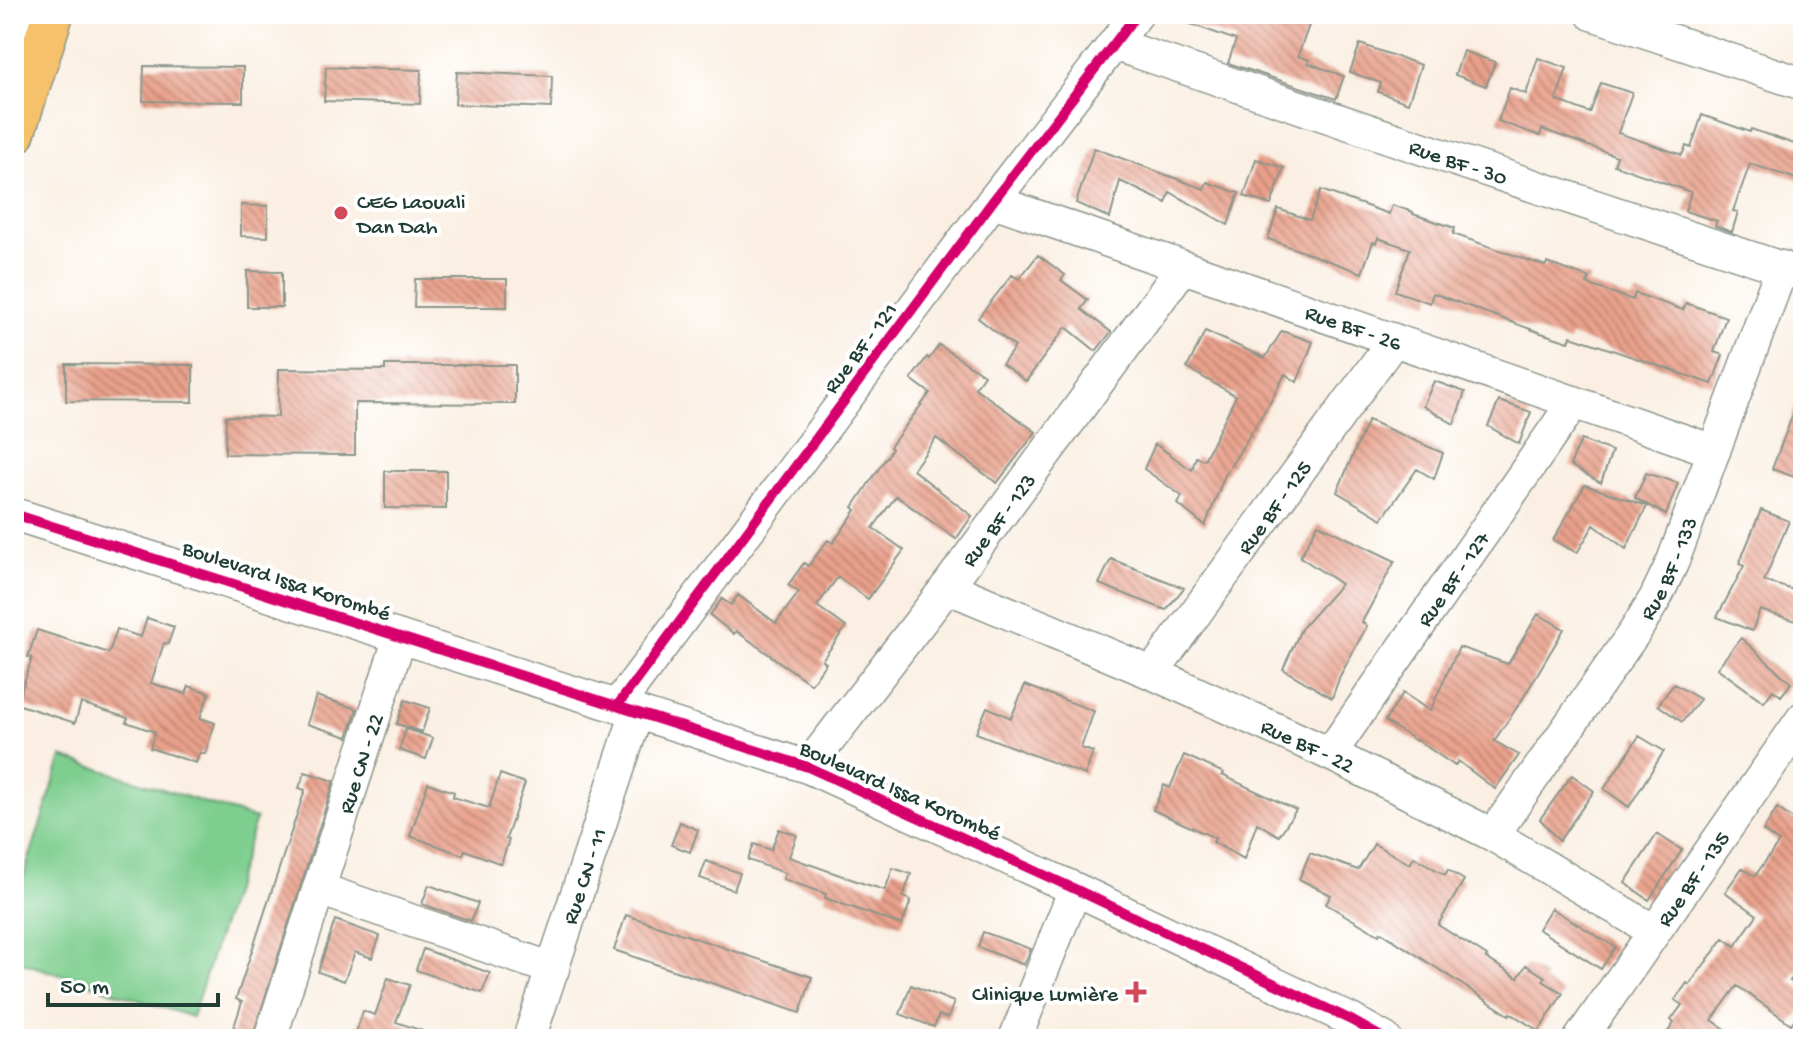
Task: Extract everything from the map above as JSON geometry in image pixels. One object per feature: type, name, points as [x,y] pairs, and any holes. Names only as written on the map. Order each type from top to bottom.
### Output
[{"type":"main road","points":[[14,58],[31,16]]},
{"type":"main road","points":[[14,134],[31,16]]},
{"type":"street","name":"Rue BF - 121","points":[[627,709],[993,201],[1137,14]]},
{"type":"street","points":[[1592,14],[1803,84]]},
{"type":"street","name":"Rue BF - 30","points":[[1114,44],[1793,271]]},
{"type":"street","name":"Rue BF - 26","points":[[993,201],[1714,451]]},
{"type":"street","name":"Rue BF - 123","points":[[808,767],[947,587],[1183,267]]},
{"type":"street","name":"Rue BF - 133","points":[[1493,835],[1656,597],[1673,561],[1714,451],[1793,271]]},
{"type":"street","name":"Rue BF - 125","points":[[1152,673],[1394,340]]},
{"type":"street","name":"Rue BF - 127","points":[[1330,754],[1574,402]]},
{"type":"street","name":"Boulevard Issa Korombé","points":[[14,514],[808,767],[1075,889],[1346,1030],[1385,1039]]},
{"type":"street","name":"Rue BF - 22","points":[[947,587],[1152,673],[1330,754],[1493,835],[1654,931]]},
{"type":"street","name":"Rue CN - 22","points":[[270,1039],[400,637]]},
{"type":"street","name":"Rue CN - 11","points":[[529,1039],[553,969],[627,709]]},
{"type":"street","name":"Rue BF - 135","points":[[1580,1039],[1803,718]]},
{"type":"street","points":[[319,889],[553,969]]},
{"type":"street","points":[[1015,1039],[1075,889]]},
{"type":"green space","points":[[62,757],[256,819],[192,1017],[14,960],[14,906]]},
{"type":"building","points":[[1171,14],[1228,14],[1260,25],[1262,14],[1313,14],[1298,56],[1309,60],[1308,63],[1344,76],[1336,99],[1228,63],[1236,40],[1171,17]]},
{"type":"building","points":[[1360,44],[1421,65],[1408,103],[1378,92],[1381,83],[1350,72]]},
{"type":"building","points":[[1463,51],[1495,62],[1486,86],[1455,75]]},
{"type":"building","points":[[1538,58],[1567,68],[1556,100],[1590,113],[1601,83],[1632,93],[1618,133],[1682,155],[1686,146],[1691,148],[1702,115],[1803,147],[1803,181],[1750,164],[1733,211],[1738,212],[1732,232],[1715,226],[1717,221],[1685,211],[1691,192],[1614,165],[1617,156],[1542,129],[1540,136],[1498,121],[1510,88],[1526,94]]},
{"type":"building","points":[[144,66],[243,67],[243,102],[143,101]]},
{"type":"building","points":[[326,67],[421,70],[420,104],[324,101]]},
{"type":"building","points":[[457,72],[552,76],[551,108],[455,104]]},
{"type":"building","points":[[1094,148],[1204,189],[1207,182],[1239,193],[1228,225],[1170,192],[1166,203],[1120,181],[1110,218],[1076,203]]},
{"type":"building","points":[[1256,159],[1284,168],[1271,205],[1244,196]]},
{"type":"building","points":[[1321,190],[1389,214],[1392,205],[1413,212],[1455,228],[1453,234],[1590,278],[1587,284],[1633,300],[1635,293],[1683,310],[1686,303],[1726,317],[1714,352],[1723,355],[1712,384],[1571,336],[1569,342],[1541,333],[1433,293],[1430,303],[1395,291],[1410,249],[1378,238],[1376,243],[1373,242],[1362,273],[1268,239],[1278,209],[1310,220]]},
{"type":"building","points":[[241,205],[268,206],[268,237],[241,236]]},
{"type":"building","points":[[1038,255],[1065,275],[1061,280],[1088,300],[1081,309],[1111,332],[1096,351],[1066,327],[1026,381],[1002,364],[1015,347],[978,318],[1012,275],[1019,279]]},
{"type":"building","points":[[247,271],[282,272],[282,307],[247,307]]},
{"type":"building","points":[[415,279],[507,279],[507,307],[414,307]]},
{"type":"building","points":[[1205,331],[1265,358],[1282,331],[1313,342],[1297,382],[1285,374],[1225,475],[1205,526],[1178,504],[1182,496],[1144,469],[1155,444],[1192,470],[1196,457],[1204,460],[1236,396],[1187,368]]},
{"type":"building","points":[[939,345],[984,375],[975,388],[1036,432],[997,483],[936,438],[913,470],[972,516],[956,539],[896,496],[873,528],[904,550],[868,599],[838,577],[817,606],[846,627],[822,660],[826,663],[811,684],[710,615],[722,599],[731,605],[738,595],[776,623],[799,592],[788,585],[804,563],[808,566],[828,540],[833,543],[856,510],[853,507],[892,449],[890,447],[930,393],[911,379]]},
{"type":"building","points":[[66,364],[193,365],[193,402],[66,401]]},
{"type":"building","points":[[385,365],[515,365],[515,404],[355,403],[355,455],[225,454],[226,416],[278,417],[279,369],[385,370]]},
{"type":"building","points":[[1434,381],[1465,392],[1454,424],[1423,406]]},
{"type":"building","points":[[1803,394],[1803,480],[1772,469]]},
{"type":"building","points":[[1499,401],[1531,412],[1519,444],[1488,426]]},
{"type":"building","points":[[1368,420],[1443,453],[1434,479],[1417,469],[1382,519],[1337,492]]},
{"type":"building","points":[[1581,440],[1612,451],[1601,483],[1570,465]]},
{"type":"building","points":[[385,471],[446,471],[446,509],[385,508]]},
{"type":"building","points":[[1646,473],[1678,483],[1666,515],[1635,498]]},
{"type":"building","points":[[1585,485],[1647,506],[1626,549],[1594,525],[1577,553],[1553,540]]},
{"type":"building","points":[[1761,510],[1789,521],[1764,581],[1803,593],[1803,623],[1760,610],[1752,631],[1717,617],[1744,566],[1739,564]]},
{"type":"building","points":[[1318,524],[1395,561],[1362,622],[1367,626],[1340,676],[1332,698],[1283,669],[1301,629],[1341,584],[1300,557]]},
{"type":"building","points":[[1111,559],[1184,588],[1166,610],[1099,584]]},
{"type":"building","points":[[1538,614],[1564,629],[1494,741],[1519,755],[1495,789],[1458,761],[1455,766],[1385,721],[1403,693],[1430,711],[1459,647],[1508,664]]},
{"type":"building","points":[[147,618],[174,627],[168,644],[164,643],[151,683],[186,694],[189,686],[209,693],[200,718],[215,723],[205,754],[200,752],[196,763],[150,748],[155,732],[126,722],[128,718],[81,703],[75,723],[17,704],[32,658],[28,657],[37,630],[109,653],[117,629],[141,637]]},
{"type":"building","points":[[1741,638],[1791,683],[1781,696],[1773,690],[1764,702],[1717,668]]},
{"type":"building","points":[[1674,684],[1700,699],[1682,722],[1658,705]]},
{"type":"building","points":[[1025,685],[1094,711],[1081,748],[1093,752],[1085,775],[976,733],[987,707],[1011,718]]},
{"type":"building","points":[[316,696],[357,709],[348,737],[307,724]]},
{"type":"building","points":[[405,700],[430,708],[422,732],[397,724]]},
{"type":"building","points":[[406,729],[433,738],[426,759],[399,750]]},
{"type":"building","points":[[1639,736],[1664,751],[1629,807],[1604,789]]},
{"type":"building","points":[[1184,755],[1296,810],[1279,836],[1257,823],[1244,859],[1213,842],[1215,838],[1153,810],[1164,785],[1170,788]]},
{"type":"building","points":[[305,772],[334,781],[252,1039],[230,1039],[242,1002],[236,999],[305,790],[299,788]]},
{"type":"building","points":[[500,774],[525,783],[501,864],[465,850],[463,855],[410,836],[428,783],[454,792],[453,797],[489,808]]},
{"type":"building","points":[[1572,775],[1594,791],[1559,841],[1540,819]]},
{"type":"building","points":[[1777,808],[1803,826],[1803,961],[1790,981],[1803,990],[1803,1008],[1791,1024],[1737,986],[1712,1020],[1740,1039],[1663,1039],[1682,1005],[1675,1000],[1687,983],[1689,985],[1724,938],[1735,946],[1757,915],[1725,892],[1742,868],[1755,876],[1779,842],[1763,831]]},
{"type":"building","points":[[680,822],[698,830],[690,852],[671,845]]},
{"type":"building","points":[[779,829],[797,835],[789,857],[865,884],[885,890],[893,868],[911,874],[903,897],[911,900],[902,925],[825,898],[826,894],[783,879],[785,873],[748,860],[754,844],[771,850]]},
{"type":"building","points":[[1657,834],[1682,850],[1649,900],[1625,883]]},
{"type":"building","points":[[1374,844],[1410,864],[1414,857],[1445,875],[1448,870],[1464,880],[1438,925],[1518,978],[1526,965],[1545,977],[1543,981],[1563,993],[1539,1031],[1381,932],[1379,935],[1326,904],[1331,895],[1299,879],[1310,853],[1358,870]]},
{"type":"building","points":[[706,861],[740,873],[734,890],[700,878]]},
{"type":"building","points":[[429,885],[478,903],[471,921],[422,904]]},
{"type":"building","points":[[1551,908],[1615,947],[1601,969],[1538,929]]},
{"type":"building","points":[[626,915],[812,977],[800,1013],[614,950]]},
{"type":"building","points":[[335,920],[380,936],[372,958],[355,952],[344,981],[318,972]]},
{"type":"building","points":[[983,932],[1031,949],[1024,965],[978,947]]},
{"type":"building","points":[[423,949],[490,973],[482,993],[416,970]]},
{"type":"building","points":[[388,978],[410,985],[396,1022],[437,1036],[436,1039],[366,1039],[355,1035],[363,1011],[375,1015]]},
{"type":"building","points":[[911,985],[954,1002],[948,1018],[939,1015],[934,1027],[900,1014]]},
{"type":"cycle path","points":[[617,706],[993,201],[1137,14]]},
{"type":"cycle path","points":[[14,514],[808,767],[1075,889],[1385,1039]]},
{"type":"place","name":"CEG Laouali Dan Dah","points":[[341,213]]},
{"type":"place","name":"Clinique Lumière","points":[[1136,992]]}]
